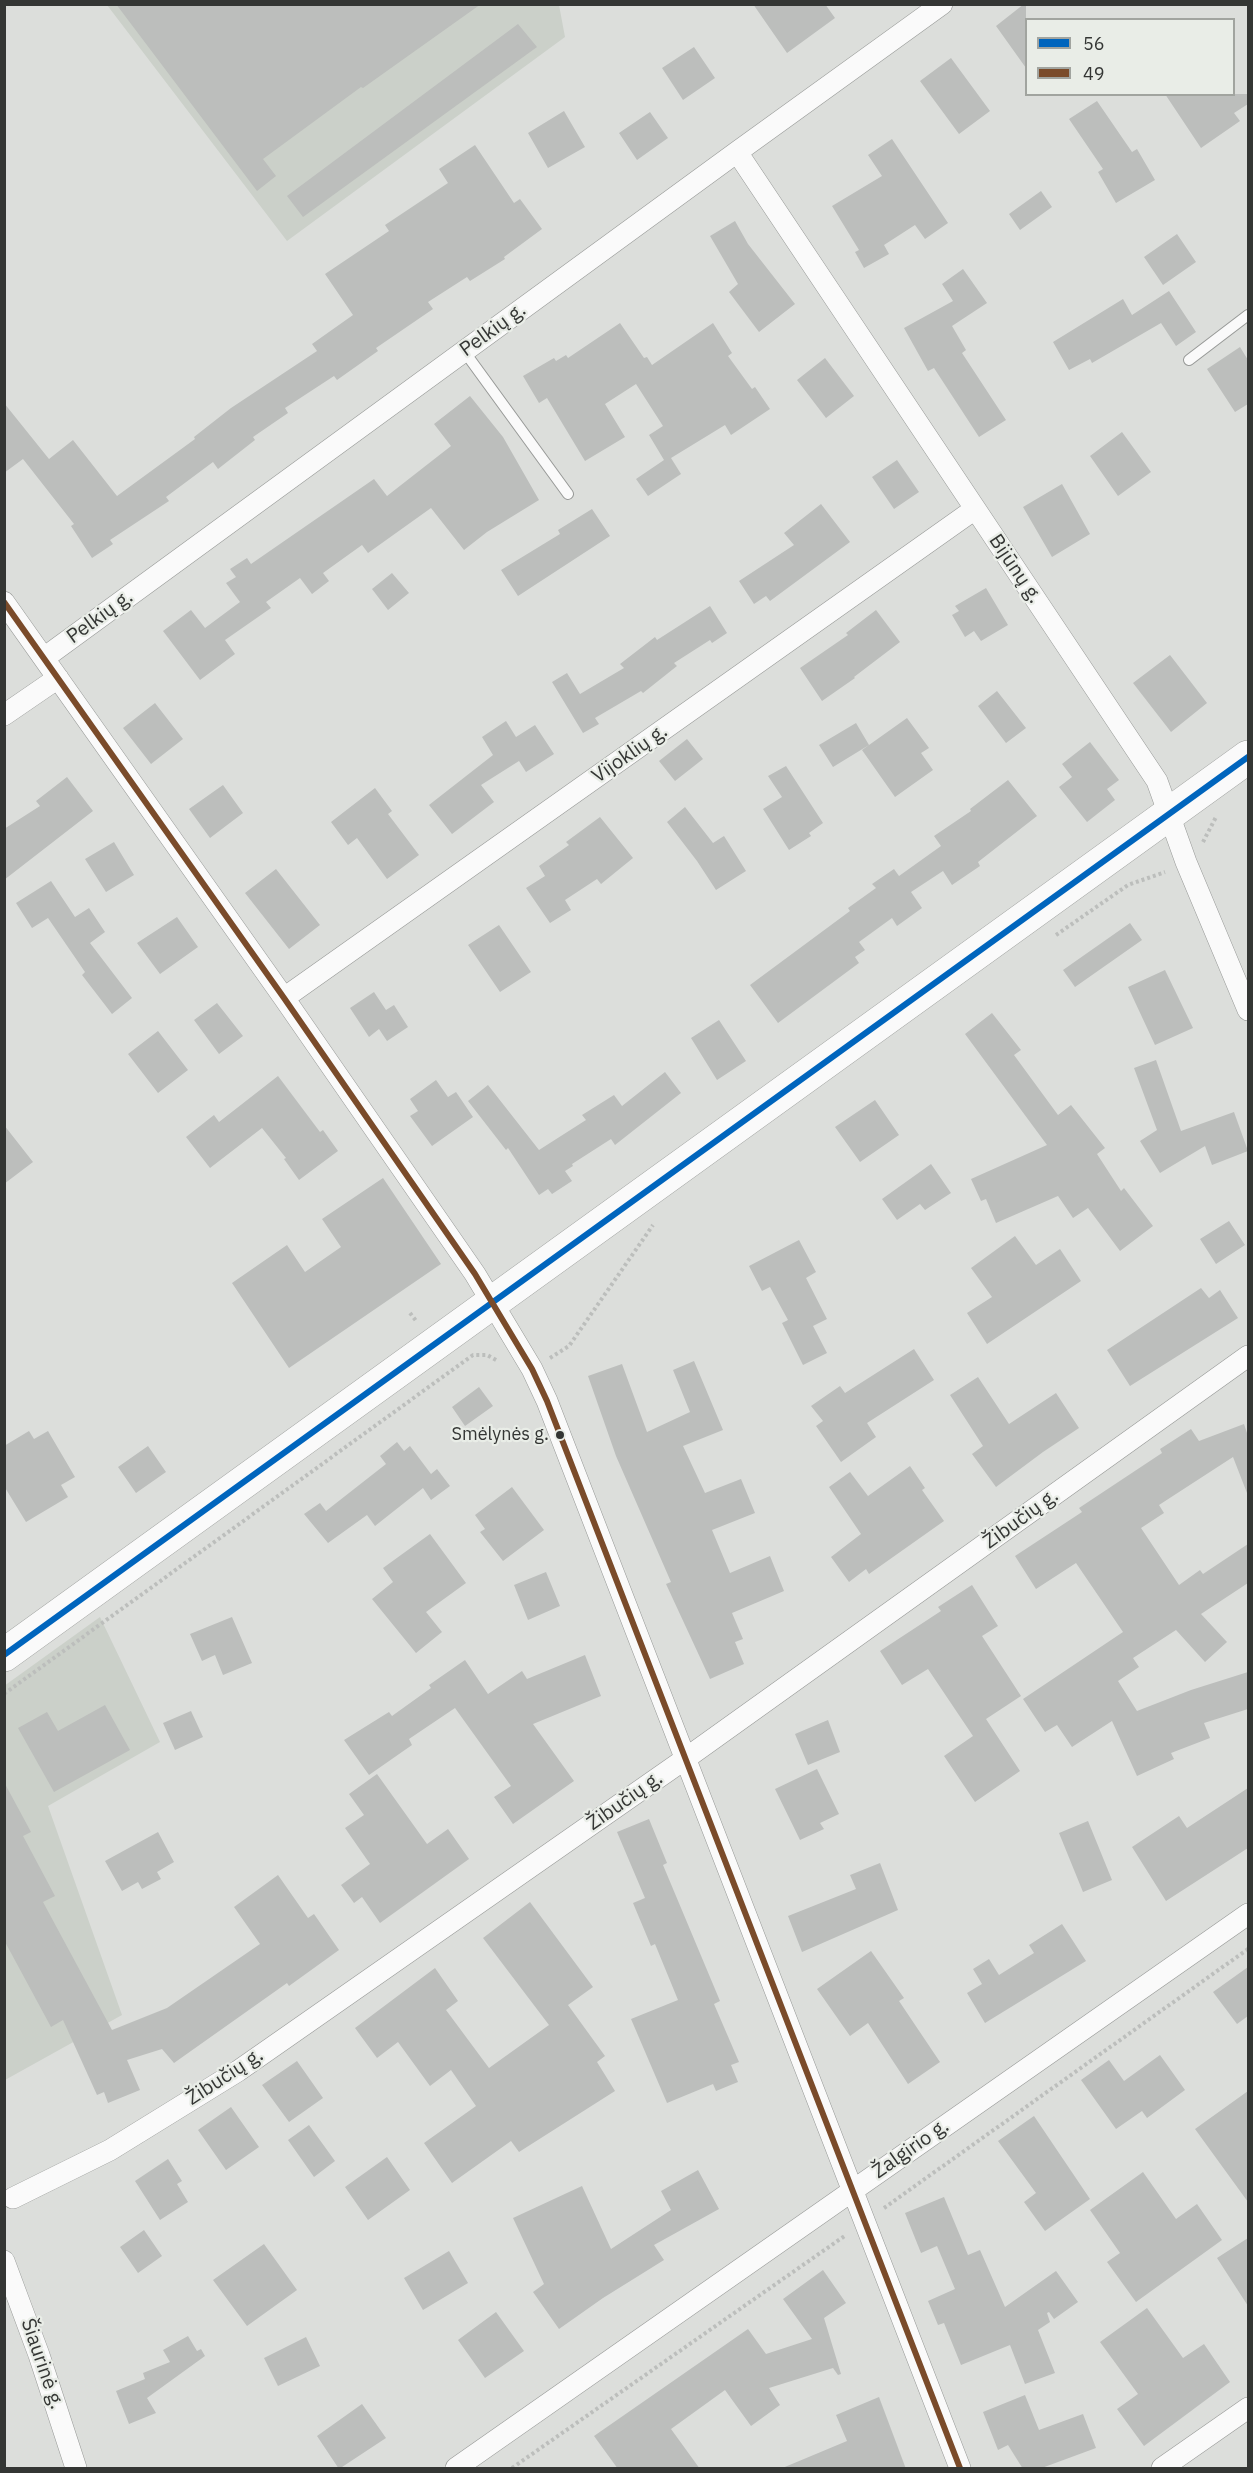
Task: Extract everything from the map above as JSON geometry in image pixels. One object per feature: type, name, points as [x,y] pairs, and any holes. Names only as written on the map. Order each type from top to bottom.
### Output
[{"type":"highway","points":[[4,1655],[1248,757]]},
{"type":"street","name":"Pelkių g.","points":[[44,658],[942,4]]},
{"type":"street","name":"Bijūnų g.","points":[[737,152],[1157,781],[1186,862],[1248,1010]]},
{"type":"street","name":"Vijoklių g.","points":[[284,998],[975,510]]},
{"type":"street","points":[[4,602],[284,998],[494,1302],[532,1369],[548,1401],[685,1759],[854,2189],[960,2469]]},
{"type":"street","points":[[4,715],[58,678]]},
{"type":"street","name":"Žibučių g.","points":[[14,2198],[110,2150],[238,2071],[685,1759],[1248,1356]]},
{"type":"street","name":"Žalgirio g.","points":[[456,2469],[1248,1914]]},
{"type":"street","name":"Šiaurinė g.","points":[[4,2261],[39,2355],[76,2469]]},
{"type":"street","points":[[1162,2469],[1248,2408]]},
{"type":"lane","points":[[1189,360],[1248,315]]},
{"type":"lane","points":[[464,351],[568,494]]},
{"type":"path","points":[[1051,938],[1128,885],[1158,876],[1186,862],[1203,841],[1218,814]]},
{"type":"path","points":[[4,1694],[473,1355],[487,1355],[497,1359],[510,1373],[532,1369],[569,1346],[652,1225],[661,1218]]},
{"type":"shaded area","points":[[107,5],[559,5],[565,37],[287,241]]},
{"type":"shaded area","points":[[100,1617],[160,1742],[48,1806],[122,2015],[5,2080],[4,1686]]},
{"type":"building","points":[[116,4],[481,4],[363,88],[361,87],[263,159],[276,176],[257,191]]},
{"type":"building","points":[[753,4],[825,4],[835,18],[787,53]]},
{"type":"building","points":[[1026,4],[1025,67],[996,26]]},
{"type":"building","points":[[518,24],[537,47],[303,217],[287,196]]},
{"type":"building","points":[[694,47],[715,78],[683,100],[662,68]]},
{"type":"building","points":[[951,58],[990,111],[959,134],[920,81]]},
{"type":"building","points":[[1248,94],[1248,104],[1234,113],[1240,121],[1201,148],[1166,96]]},
{"type":"building","points":[[1097,101],[1132,152],[1137,149],[1155,180],[1116,203],[1098,172],[1103,169],[1069,119]]},
{"type":"building","points":[[564,111],[585,147],[548,168],[528,133]]},
{"type":"building","points":[[650,112],[668,138],[637,160],[619,133]]},
{"type":"building","points":[[892,139],[948,223],[925,239],[915,225],[884,245],[889,254],[864,268],[855,252],[859,250],[832,206],[882,176],[868,155]]},
{"type":"building","points":[[475,145],[514,203],[520,199],[542,229],[504,257],[505,259],[470,281],[467,277],[428,302],[433,309],[376,348],[378,351],[337,380],[334,376],[285,408],[288,413],[253,437],[255,440],[218,469],[213,462],[166,497],[169,501],[110,540],[113,544],[92,558],[71,526],[74,524],[23,459],[4,473],[4,403],[49,459],[73,440],[117,496],[195,439],[194,437],[231,408],[317,351],[312,344],[353,315],[325,274],[389,231],[385,225],[448,183],[439,169]]},
{"type":"building","points":[[1041,191],[1052,207],[1020,230],[1009,214]]},
{"type":"building","points":[[735,221],[748,244],[795,304],[759,332],[729,292],[738,284],[710,236]]},
{"type":"building","points":[[1177,234],[1196,262],[1163,285],[1144,257]]},
{"type":"building","points":[[963,269],[987,303],[952,326],[966,350],[962,353],[1006,420],[979,437],[934,368],[928,371],[904,328],[953,301],[942,284]]},
{"type":"building","points":[[1169,291],[1196,332],[1176,346],[1161,323],[1092,363],[1090,359],[1069,370],[1053,342],[1123,299],[1132,315]]},
{"type":"building","points":[[620,323],[644,358],[647,357],[652,365],[713,323],[732,353],[728,356],[752,389],[755,387],[770,409],[731,435],[725,425],[671,458],[681,474],[648,496],[636,479],[664,460],[649,435],[663,426],[636,384],[605,404],[625,437],[585,461],[547,398],[539,403],[523,376],[554,358],[556,361],[566,355],[568,358]]},
{"type":"building","points":[[1240,347],[1248,360],[1248,404],[1235,412],[1207,369]]},
{"type":"building","points":[[825,358],[854,396],[826,418],[797,380]]},
{"type":"building","points":[[470,396],[503,437],[539,500],[487,532],[464,550],[431,508],[368,553],[362,545],[323,573],[329,581],[312,594],[300,578],[266,602],[271,608],[225,640],[235,654],[200,680],[163,631],[191,610],[205,628],[240,602],[226,583],[236,577],[230,569],[247,558],[251,564],[374,479],[387,496],[451,446],[434,424]]},
{"type":"building","points":[[1122,432],[1151,472],[1118,496],[1090,456]]},
{"type":"building","points":[[897,460],[919,492],[894,509],[872,477]]},
{"type":"building","points":[[1062,484],[1090,534],[1052,557],[1023,507]]},
{"type":"building","points":[[821,504],[850,542],[770,601],[766,596],[754,604],[739,581],[794,545],[784,533]]},
{"type":"building","points":[[592,509],[610,536],[518,596],[501,570],[560,534],[558,530]]},
{"type":"building","points":[[392,573],[409,593],[388,610],[372,589]]},
{"type":"building","points":[[986,588],[1008,625],[981,641],[974,631],[965,637],[952,615],[959,611],[955,606]]},
{"type":"building","points":[[710,606],[727,633],[712,643],[710,640],[674,663],[677,666],[643,693],[641,691],[595,718],[599,724],[583,733],[552,682],[567,673],[580,694],[624,668],[620,664],[655,637],[657,640]]},
{"type":"building","points":[[876,610],[900,642],[822,701],[800,668],[848,635],[846,633]]},
{"type":"building","points":[[1170,655],[1207,703],[1171,732],[1133,683]]},
{"type":"building","points":[[997,691],[1026,728],[1006,743],[978,706]]},
{"type":"building","points":[[155,703],[183,739],[151,764],[123,728]]},
{"type":"building","points":[[907,718],[929,748],[921,753],[933,770],[895,797],[862,750]]},
{"type":"building","points":[[506,721],[516,737],[535,725],[554,754],[526,772],[519,761],[481,785],[494,802],[452,834],[429,805],[493,755],[482,737]]},
{"type":"building","points":[[856,723],[869,745],[833,767],[819,745]]},
{"type":"building","points":[[687,739],[703,759],[675,781],[659,761]]},
{"type":"building","points":[[1090,742],[1119,780],[1107,789],[1115,800],[1087,822],[1059,787],[1072,777],[1062,764]]},
{"type":"building","points":[[786,766],[823,823],[809,833],[811,836],[789,850],[763,809],[782,797],[768,776]]},
{"type":"building","points":[[67,777],[93,811],[4,880],[4,829],[40,806],[36,801]]},
{"type":"building","points":[[1008,780],[1037,816],[978,862],[980,866],[952,885],[943,871],[911,892],[922,908],[897,926],[892,918],[859,942],[865,950],[855,957],[859,963],[778,1023],[750,985],[850,911],[848,908],[876,888],[872,884],[894,869],[899,876],[941,846],[934,836],[971,811],[970,809]]},
{"type":"building","points":[[223,785],[243,813],[210,838],[189,809]]},
{"type":"building","points":[[375,788],[392,811],[388,814],[419,855],[387,879],[357,838],[348,845],[331,822]]},
{"type":"building","points":[[685,807],[713,843],[724,836],[746,871],[716,890],[667,822]]},
{"type":"building","points":[[600,817],[633,858],[601,884],[597,879],[565,900],[571,910],[550,923],[526,888],[545,876],[539,866],[569,845],[566,842]]},
{"type":"building","points":[[114,842],[134,875],[106,892],[85,859]]},
{"type":"building","points":[[276,869],[320,925],[289,949],[245,893]]},
{"type":"building","points":[[51,881],[75,917],[89,908],[105,932],[90,943],[132,998],[112,1014],[82,975],[85,972],[48,918],[32,928],[16,903]]},
{"type":"building","points":[[177,917],[198,947],[160,974],[137,943]]},
{"type":"building","points":[[1130,923],[1142,940],[1075,987],[1063,970]]},
{"type":"building","points":[[499,925],[531,972],[500,992],[468,945]]},
{"type":"building","points":[[1165,970],[1193,1028],[1155,1045],[1128,987]]},
{"type":"building","points":[[374,992],[386,1010],[394,1005],[408,1027],[387,1041],[379,1029],[369,1037],[350,1008]]},
{"type":"building","points":[[217,1003],[243,1036],[219,1054],[194,1020]]},
{"type":"building","points":[[992,1013],[1021,1050],[1014,1055],[1058,1115],[1071,1105],[1105,1148],[1097,1154],[1121,1191],[1124,1188],[1153,1226],[1120,1251],[1088,1208],[1073,1218],[1058,1196],[996,1223],[986,1199],[981,1201],[971,1179],[1047,1145],[965,1034]]},
{"type":"building","points":[[719,1020],[746,1061],[717,1080],[691,1038]]},
{"type":"building","points":[[158,1031],[188,1070],[158,1093],[128,1054]]},
{"type":"building","points":[[1156,1060],[1181,1131],[1234,1112],[1248,1151],[1212,1165],[1205,1146],[1160,1173],[1140,1141],[1157,1130],[1134,1068]]},
{"type":"building","points":[[665,1072],[681,1093],[615,1145],[611,1139],[572,1164],[573,1166],[565,1171],[572,1181],[552,1194],[548,1189],[539,1195],[508,1148],[506,1150],[468,1101],[488,1085],[539,1150],[586,1120],[582,1115],[614,1095],[622,1106]]},
{"type":"building","points":[[278,1076],[320,1132],[323,1130],[338,1151],[299,1180],[284,1159],[286,1158],[262,1128],[210,1168],[186,1137],[214,1115],[219,1122]]},
{"type":"building","points":[[436,1080],[448,1097],[456,1092],[473,1117],[432,1146],[410,1116],[418,1111],[410,1099]]},
{"type":"building","points":[[875,1100],[899,1135],[860,1162],[835,1127]]},
{"type":"building","points":[[4,1125],[33,1162],[4,1184]]},
{"type":"building","points":[[931,1164],[951,1193],[925,1210],[920,1204],[897,1220],[882,1199]]},
{"type":"building","points":[[383,1178],[441,1264],[289,1368],[232,1283],[287,1245],[305,1272],[341,1247],[322,1219]]},
{"type":"building","points":[[1229,1221],[1245,1245],[1216,1264],[1200,1239]]},
{"type":"building","points":[[1015,1236],[1036,1265],[1060,1249],[1081,1281],[987,1344],[967,1313],[992,1297],[971,1268]]},
{"type":"building","points":[[799,1240],[816,1272],[806,1278],[827,1319],[813,1326],[827,1353],[803,1365],[782,1323],[788,1320],[770,1287],[762,1291],[749,1266]]},
{"type":"building","points":[[1201,1288],[1209,1298],[1220,1290],[1238,1318],[1130,1386],[1107,1350]]},
{"type":"building","points":[[914,1349],[934,1380],[867,1423],[876,1437],[841,1462],[816,1426],[823,1421],[811,1406],[840,1386],[845,1393]]},
{"type":"building","points":[[694,1361],[723,1430],[683,1446],[705,1493],[741,1479],[755,1513],[712,1530],[730,1573],[770,1556],[784,1591],[732,1613],[743,1639],[735,1642],[744,1664],[710,1679],[666,1584],[671,1582],[616,1456],[588,1376],[622,1364],[647,1432],[690,1412],[673,1370]]},
{"type":"building","points":[[978,1377],[1009,1424],[1056,1393],[1079,1428],[996,1487],[972,1454],[983,1446],[950,1395]]},
{"type":"building","points":[[479,1387],[493,1406],[465,1426],[452,1407]]},
{"type":"building","points":[[1244,1424],[1248,1436],[1248,1493],[1233,1457],[1159,1505],[1164,1513],[1141,1528],[1179,1585],[1200,1570],[1203,1574],[1248,1544],[1248,1583],[1201,1614],[1227,1642],[1205,1662],[1176,1630],[1133,1658],[1139,1667],[1118,1681],[1137,1711],[1191,1690],[1248,1672],[1248,1709],[1204,1723],[1210,1738],[1171,1753],[1174,1759],[1137,1776],[1112,1721],[1072,1747],[1057,1725],[1045,1732],[1023,1699],[1123,1632],[1076,1563],[1036,1589],[1015,1556],[1082,1512],[1079,1508],[1162,1453],[1160,1449],[1191,1429],[1199,1441]]},
{"type":"building","points":[[29,1431],[34,1439],[48,1431],[75,1477],[61,1485],[68,1497],[26,1522],[4,1486],[4,1446]]},
{"type":"building","points":[[397,1442],[404,1451],[410,1446],[431,1474],[437,1469],[450,1486],[431,1500],[423,1488],[375,1526],[367,1515],[328,1543],[304,1514],[320,1503],[326,1511],[386,1464],[380,1456]]},
{"type":"building","points":[[148,1446],[166,1472],[136,1493],[118,1467]]},
{"type":"building","points":[[910,1466],[925,1488],[922,1490],[944,1521],[869,1574],[866,1569],[849,1582],[831,1557],[861,1534],[829,1487],[850,1472],[868,1496]]},
{"type":"building","points":[[512,1487],[544,1530],[503,1561],[480,1532],[485,1529],[475,1515]]},
{"type":"building","points":[[430,1534],[466,1583],[426,1612],[442,1632],[416,1653],[372,1599],[393,1582],[383,1568]]},
{"type":"building","points":[[546,1572],[560,1606],[528,1620],[514,1585]]},
{"type":"building","points":[[972,1585],[998,1626],[982,1636],[1021,1696],[986,1719],[1020,1771],[975,1802],[944,1756],[973,1736],[928,1669],[902,1685],[880,1651],[941,1611],[938,1607]]},
{"type":"building","points":[[232,1617],[252,1663],[223,1675],[215,1655],[202,1661],[190,1634]]},
{"type":"building","points":[[585,1655],[601,1696],[533,1724],[574,1781],[513,1824],[494,1797],[511,1786],[455,1708],[409,1739],[412,1745],[369,1775],[344,1740],[389,1712],[392,1716],[431,1688],[429,1685],[465,1660],[488,1694],[522,1671],[527,1679]]},
{"type":"building","points":[[105,1705],[130,1750],[54,1792],[18,1728],[47,1712],[58,1731]]},
{"type":"building","points":[[191,1711],[203,1737],[175,1750],[163,1723]]},
{"type":"building","points":[[828,1720],[840,1752],[808,1765],[795,1734]]},
{"type":"building","points":[[817,1769],[839,1814],[820,1823],[824,1829],[800,1840],[775,1789]]},
{"type":"building","points":[[377,1774],[427,1844],[448,1829],[469,1859],[380,1923],[362,1897],[354,1903],[341,1885],[370,1864],[345,1828],[364,1815],[349,1794]]},
{"type":"building","points":[[4,1782],[31,1832],[23,1836],[55,1896],[43,1902],[112,2030],[167,2008],[260,1944],[234,1907],[278,1875],[308,1918],[314,1914],[339,1950],[289,1986],[287,1983],[174,2063],[162,2049],[127,2060],[140,2090],[108,2103],[104,2092],[97,2095],[63,2020],[51,2027],[4,1940]]},
{"type":"building","points":[[1248,1788],[1248,1848],[1166,1901],[1132,1847],[1179,1816],[1187,1828]]},
{"type":"building","points":[[649,1819],[667,1863],[663,1865],[720,2001],[714,2004],[739,2062],[731,2065],[738,2082],[716,2091],[713,2084],[667,2103],[631,2019],[678,2000],[655,1944],[651,1946],[633,1903],[645,1898],[617,1832]]},
{"type":"building","points":[[1088,1821],[1112,1880],[1083,1892],[1059,1833]]},
{"type":"building","points":[[158,1832],[174,1862],[157,1872],[161,1879],[142,1889],[138,1882],[122,1891],[105,1861]]},
{"type":"building","points":[[880,1863],[898,1910],[802,1952],[788,1916],[856,1889],[850,1875]]},
{"type":"building","points":[[530,1902],[593,1987],[568,2005],[605,2056],[597,2062],[615,2091],[519,2152],[511,2141],[452,2183],[424,2143],[476,2106],[451,2070],[430,2086],[398,2042],[377,2058],[355,2028],[435,1968],[458,2001],[446,2010],[489,2068],[549,2025],[483,1938]]},
{"type":"building","points":[[1062,1924],[1086,1961],[985,2023],[967,1993],[982,1984],[973,1969],[989,1959],[999,1975],[1034,1953],[1029,1945]]},
{"type":"building","points":[[871,1951],[904,1998],[899,2001],[940,2062],[908,2084],[868,2023],[850,2036],[817,1989]]},
{"type":"building","points":[[1248,1967],[1248,2016],[1237,2024],[1213,1992]]},
{"type":"building","points":[[1160,2055],[1185,2090],[1147,2118],[1142,2111],[1116,2129],[1081,2080],[1109,2060],[1124,2081]]},
{"type":"building","points":[[297,2061],[323,2098],[289,2122],[262,2085]]},
{"type":"building","points":[[1248,2091],[1248,2202],[1195,2129]]},
{"type":"building","points":[[231,2107],[259,2147],[226,2170],[198,2130]]},
{"type":"building","points":[[1034,2116],[1090,2199],[1045,2231],[1024,2202],[1036,2193],[998,2141]]},
{"type":"building","points":[[309,2125],[335,2161],[314,2177],[288,2140]]},
{"type":"building","points":[[387,2157],[410,2190],[368,2220],[345,2187]]},
{"type":"building","points":[[168,2159],[182,2181],[177,2184],[188,2202],[160,2220],[135,2181]]},
{"type":"building","points":[[698,2170],[719,2209],[654,2245],[664,2260],[559,2329],[533,2292],[544,2284],[513,2218],[582,2186],[611,2249],[671,2210],[661,2191]]},
{"type":"building","points":[[1143,2172],[1176,2219],[1197,2204],[1222,2240],[1136,2302],[1107,2262],[1120,2253],[1090,2210]]},
{"type":"building","points":[[944,2197],[968,2255],[980,2250],[1005,2307],[1056,2271],[1078,2302],[1054,2319],[1049,2312],[1047,2313],[1050,2322],[1038,2330],[1055,2373],[1025,2384],[1010,2345],[961,2365],[944,2323],[938,2325],[928,2301],[955,2289],[937,2246],[921,2253],[905,2213]]},
{"type":"building","points":[[144,2230],[162,2256],[138,2273],[120,2247]]},
{"type":"building","points":[[1248,2238],[1248,2306],[1217,2258]]},
{"type":"building","points":[[264,2244],[297,2290],[247,2326],[213,2280]]},
{"type":"building","points":[[449,2251],[468,2283],[423,2310],[404,2278]]},
{"type":"building","points":[[823,2270],[846,2303],[824,2318],[841,2374],[838,2375],[833,2368],[769,2388],[780,2405],[751,2426],[725,2390],[671,2429],[700,2469],[618,2469],[594,2436],[748,2329],[766,2354],[812,2339],[783,2299]]},
{"type":"building","points":[[1147,2308],[1183,2358],[1204,2344],[1230,2382],[1144,2446],[1117,2409],[1138,2394],[1100,2342]]},
{"type":"building","points":[[496,2312],[524,2351],[485,2378],[458,2340]]},
{"type":"building","points":[[188,2336],[197,2351],[201,2349],[205,2356],[147,2398],[156,2413],[129,2424],[116,2391],[145,2379],[143,2373],[170,2362],[163,2350]]},
{"type":"building","points":[[306,2337],[320,2366],[278,2386],[264,2358]]},
{"type":"building","points":[[1025,2395],[1039,2430],[1083,2414],[1096,2448],[1039,2469],[1023,2469],[1008,2445],[998,2450],[983,2412]]},
{"type":"building","points":[[879,2397],[906,2469],[780,2469],[847,2441],[836,2415]]},
{"type":"building","points":[[362,2404],[386,2438],[339,2469],[317,2436]]},
{"type":"transit line","name":"49","points":[[4,602],[284,998],[475,1274],[532,1369],[547,1401],[960,2468]]},
{"type":"transit line","name":"56","points":[[4,1655],[1248,757]]},
{"type":"place","name":"Smėlynės g.","points":[[560,1435]]}]
